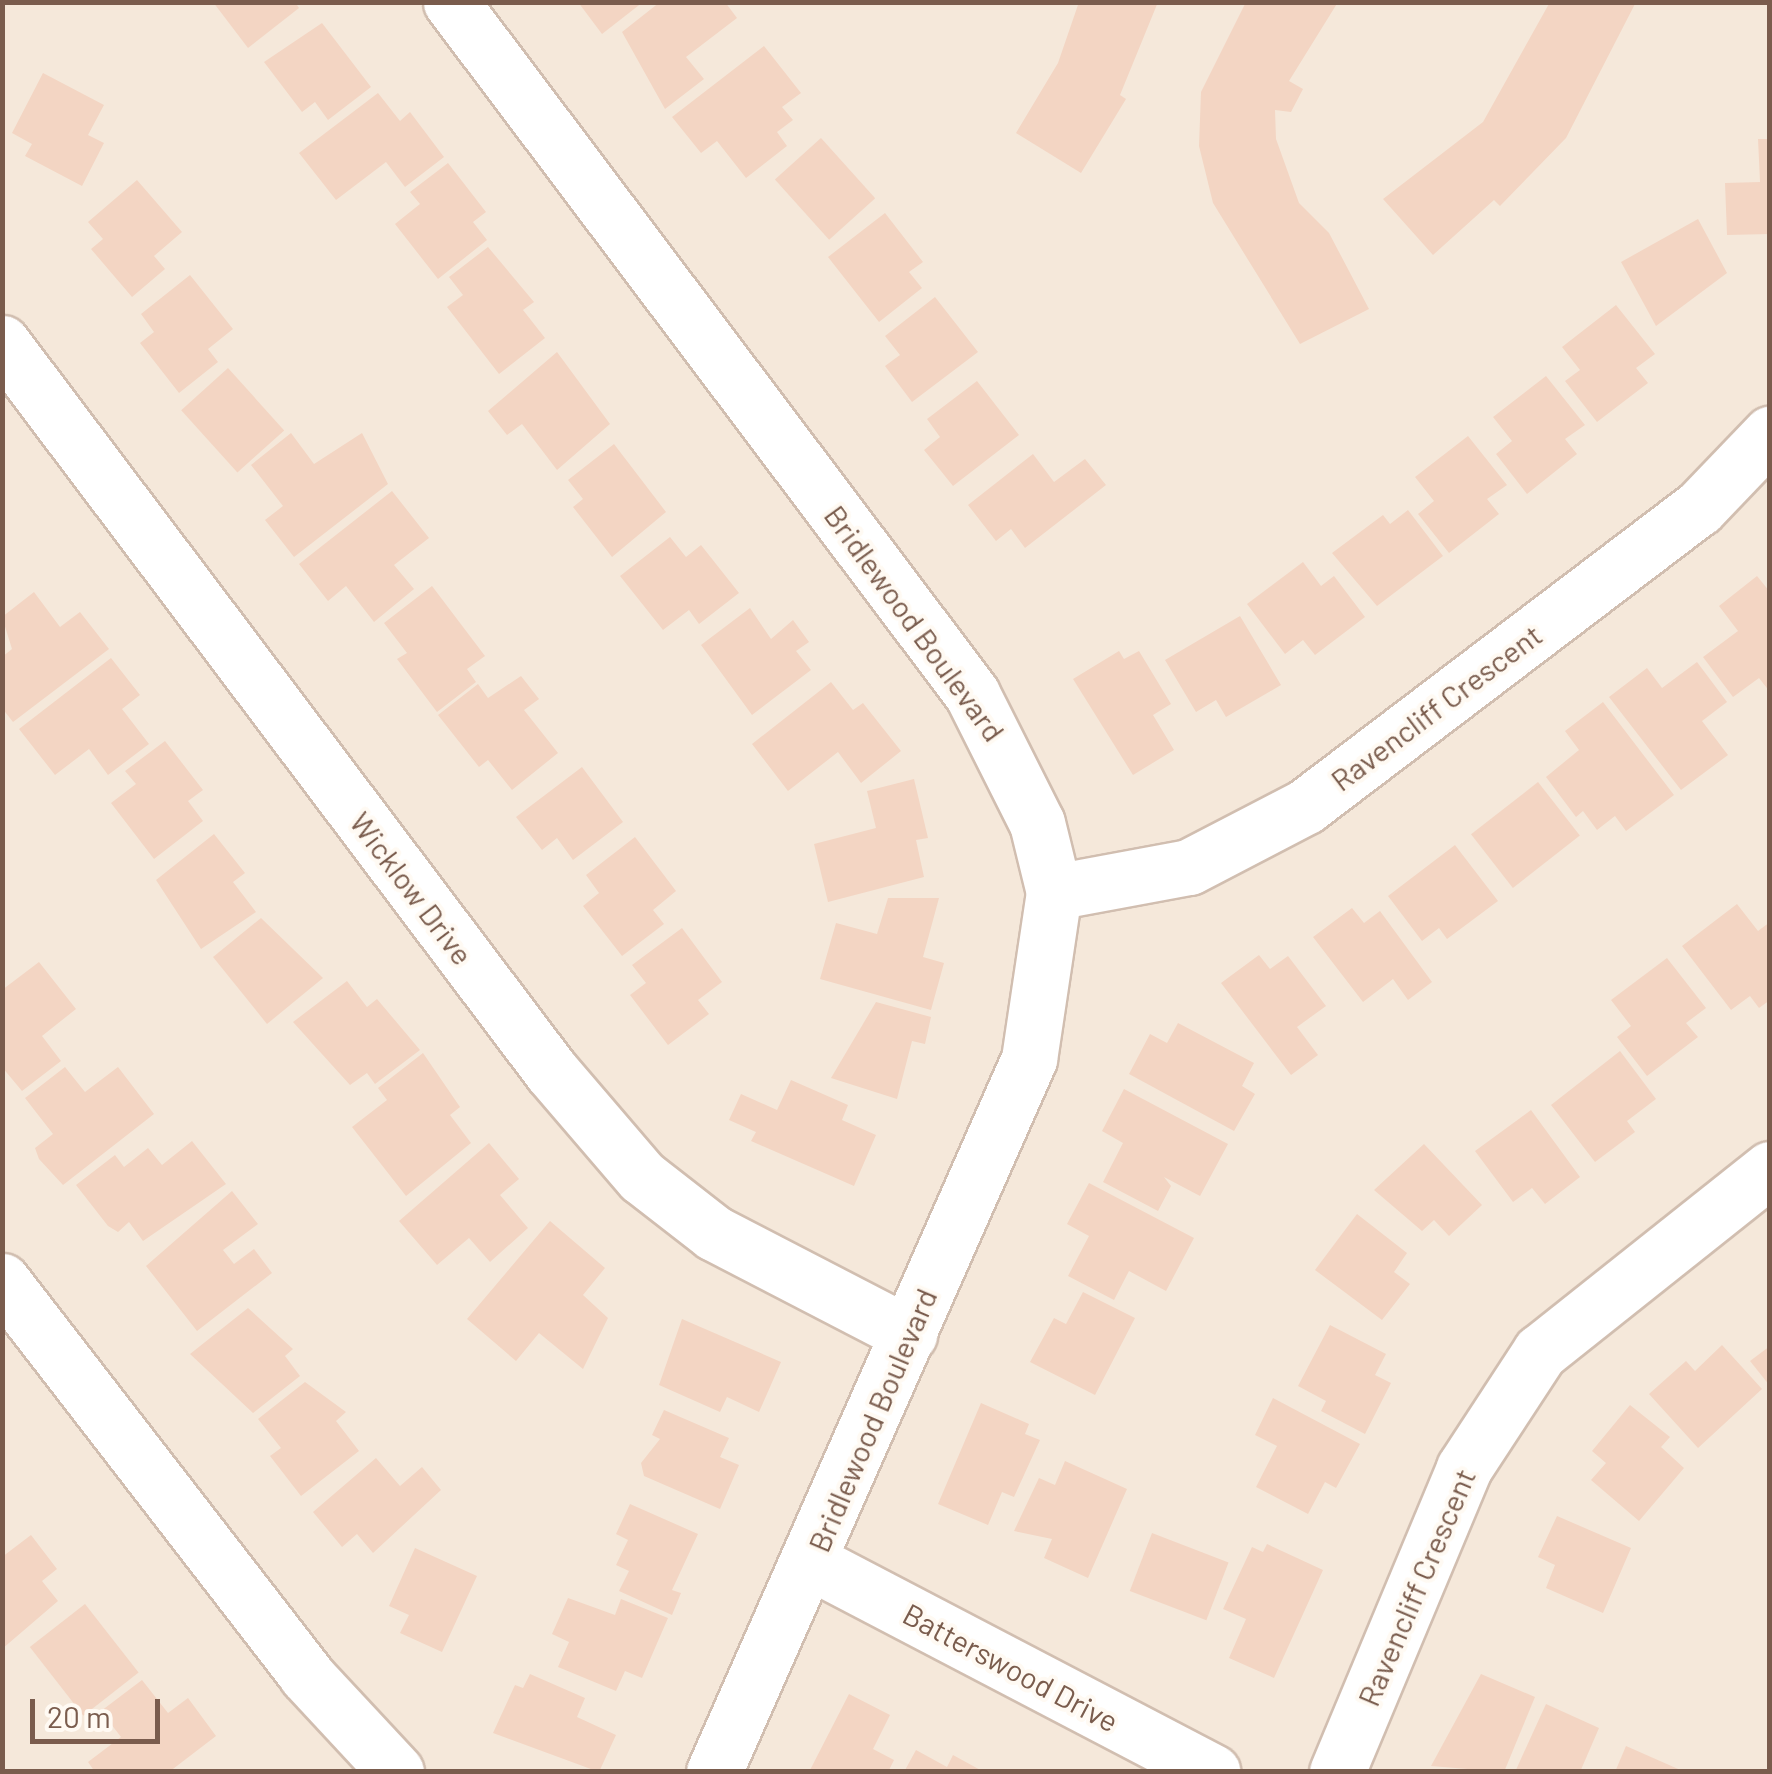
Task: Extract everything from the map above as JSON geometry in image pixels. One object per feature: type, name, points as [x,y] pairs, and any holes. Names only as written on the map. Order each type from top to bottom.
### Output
[{"type":"street","name":"Bridlewood Boulevard","points":[[451,2],[972,694],[1037,822],[1054,892],[1029,1059],[811,1562],[714,1772]]},
{"type":"street","name":"Wicklow Drive","points":[[2,343],[551,1071],[642,1177],[714,1233],[909,1334]]},
{"type":"street","name":"Ravencliff Crescent","points":[[1054,892],[1190,867],[1306,806],[1700,508],[1770,434]]},
{"type":"street","name":"Ravencliff Crescent","points":[[1337,1772],[1464,1468],[1540,1352],[1582,1310],[1770,1168]]},
{"type":"street","points":[[2,1282],[306,1676],[396,1772]]},
{"type":"street","name":"Batterswood Drive","points":[[811,1562],[1212,1772]]},
{"type":"shaded area","points":[[3,3],[1769,3],[1769,1771],[3,1771]]},
{"type":"building","points":[[213,2],[295,2],[299,8],[248,48]]},
{"type":"building","points":[[578,2],[643,2],[602,34]]},
{"type":"building","points":[[660,2],[725,2],[737,18],[686,57],[704,79],[665,109],[622,32]]},
{"type":"building","points":[[1079,2],[1158,2],[1120,95],[1126,99],[1081,173],[1016,133],[1058,63]]},
{"type":"building","points":[[1246,2],[1338,2],[1289,81],[1303,89],[1291,112],[1275,110],[1276,139],[1299,203],[1329,233],[1369,309],[1300,344],[1213,203],[1199,146],[1201,92]]},
{"type":"building","points":[[1550,2],[1636,2],[1566,138],[1500,206],[1494,200],[1433,255],[1383,199],[1483,122]]},
{"type":"building","points":[[322,23],[371,87],[328,120],[315,102],[302,112],[264,62]]},
{"type":"building","points":[[764,46],[801,93],[782,107],[793,120],[777,132],[787,146],[746,178],[717,141],[701,153],[672,117]]},
{"type":"building","points":[[43,73],[104,105],[88,135],[104,143],[82,186],[25,156],[32,144],[12,133]]},
{"type":"building","points":[[378,93],[400,121],[410,112],[444,157],[405,187],[386,162],[336,200],[299,153]]},
{"type":"building","points":[[821,138],[875,198],[829,240],[775,179]]},
{"type":"building","points":[[1758,139],[1770,139],[1770,234],[1727,235],[1725,183],[1760,182]]},
{"type":"building","points":[[448,163],[486,212],[473,222],[487,240],[438,279],[395,224],[420,204],[410,192]]},
{"type":"building","points":[[137,180],[182,232],[154,256],[165,269],[132,297],[91,249],[103,239],[88,222]]},
{"type":"building","points":[[885,213],[923,262],[909,272],[922,288],[879,322],[828,257]]},
{"type":"building","points":[[1698,219],[1727,273],[1656,326],[1621,262]]},
{"type":"building","points":[[488,247],[534,302],[523,310],[545,338],[499,374],[447,307],[463,295],[449,277]]},
{"type":"building","points":[[190,275],[233,329],[208,349],[218,362],[179,393],[140,343],[154,332],[141,314]]},
{"type":"building","points":[[935,297],[978,352],[912,402],[885,366],[900,355],[885,336]]},
{"type":"building","points":[[1616,305],[1655,354],[1636,368],[1648,383],[1597,422],[1565,381],[1580,370],[1562,347]]},
{"type":"building","points":[[557,352],[610,424],[557,470],[522,424],[507,435],[488,411]]},
{"type":"building","points":[[228,368],[284,430],[237,473],[181,410]]},
{"type":"building","points":[[1546,376],[1585,425],[1565,439],[1577,454],[1527,494],[1496,454],[1512,441],[1493,417]]},
{"type":"building","points":[[977,381],[1019,435],[953,486],[924,450],[940,437],[927,419]]},
{"type":"building","points":[[291,433],[314,464],[362,433],[388,484],[294,557],[265,520],[283,506],[251,465]]},
{"type":"building","points":[[1468,436],[1507,485],[1487,499],[1499,514],[1449,553],[1418,514],[1434,501],[1415,477]]},
{"type":"building","points":[[614,444],[666,512],[612,557],[573,507],[583,499],[568,480]]},
{"type":"building","points":[[1033,454],[1054,482],[1085,459],[1106,485],[1025,548],[1011,529],[996,541],[968,505]]},
{"type":"building","points":[[392,491],[429,538],[394,565],[414,589],[374,622],[346,586],[328,601],[299,564]]},
{"type":"building","points":[[1408,510],[1443,556],[1377,606],[1332,553],[1383,515],[1390,524]]},
{"type":"building","points":[[670,537],[686,557],[701,545],[739,593],[699,624],[689,610],[663,630],[620,576]]},
{"type":"building","points":[[1303,562],[1321,586],[1334,576],[1365,617],[1315,655],[1303,640],[1285,654],[1247,604]]},
{"type":"building","points":[[1757,576],[1770,592],[1770,692],[1759,678],[1733,697],[1703,657],[1738,631],[1719,606]]},
{"type":"building","points":[[432,586],[485,656],[467,669],[476,682],[437,712],[397,659],[407,653],[384,623]]},
{"type":"building","points":[[34,592],[60,627],[80,612],[109,649],[13,722],[2,708],[2,657],[12,649],[2,617]]},
{"type":"building","points":[[750,608],[771,639],[793,620],[809,642],[796,651],[811,670],[752,715],[701,645]]},
{"type":"building","points":[[1240,616],[1281,685],[1226,717],[1216,700],[1196,712],[1165,660]]},
{"type":"building","points":[[1119,651],[1124,659],[1139,651],[1171,704],[1153,715],[1174,750],[1133,775],[1073,679]]},
{"type":"building","points":[[111,658],[140,695],[122,709],[149,744],[108,775],[89,749],[55,775],[19,729]]},
{"type":"building","points":[[1697,662],[1727,702],[1702,721],[1728,755],[1681,790],[1609,697],[1647,668],[1662,688]]},
{"type":"building","points":[[521,676],[539,699],[524,710],[558,753],[512,790],[488,760],[479,767],[438,715],[478,684],[488,698]]},
{"type":"building","points":[[831,682],[853,710],[863,703],[901,751],[861,783],[838,752],[788,791],[752,744]]},
{"type":"building","points":[[1603,702],[1674,795],[1626,831],[1615,816],[1597,830],[1583,811],[1576,817],[1546,777],[1579,750],[1565,731]]},
{"type":"building","points":[[165,741],[203,790],[188,801],[203,821],[154,859],[111,803],[136,784],[125,771]]},
{"type":"building","points":[[582,767],[623,822],[573,860],[557,838],[542,850],[516,817]]},
{"type":"building","points":[[914,779],[928,838],[916,840],[924,877],[828,902],[814,844],[876,828],[867,791]]},
{"type":"building","points":[[1538,782],[1580,836],[1513,888],[1471,834]]},
{"type":"building","points":[[214,834],[245,873],[233,882],[256,912],[201,949],[156,880]]},
{"type":"building","points":[[635,837],[676,891],[653,910],[664,924],[622,956],[583,906],[599,893],[586,875]]},
{"type":"building","points":[[1455,845],[1498,901],[1447,939],[1439,928],[1422,941],[1388,896]]},
{"type":"building","points":[[888,898],[939,898],[923,957],[944,963],[931,1010],[820,979],[836,923],[877,934]]},
{"type":"building","points":[[1737,904],[1758,931],[1770,922],[1770,1000],[1759,1008],[1750,996],[1731,1010],[1682,946]]},
{"type":"building","points":[[1352,908],[1364,923],[1380,911],[1432,982],[1408,1000],[1393,979],[1363,1002],[1313,937]]},
{"type":"building","points":[[261,918],[323,978],[267,1024],[213,957]]},
{"type":"building","points":[[682,928],[722,982],[698,1000],[709,1014],[668,1045],[630,995],[646,983],[632,965]]},
{"type":"building","points":[[1259,955],[1270,969],[1288,956],[1326,1006],[1297,1027],[1318,1055],[1291,1075],[1221,983]]},
{"type":"building","points":[[1667,958],[1706,1008],[1686,1023],[1698,1037],[1647,1076],[1617,1037],[1631,1026],[1611,1000]]},
{"type":"building","points":[[39,962],[76,1009],[42,1036],[61,1061],[22,1091],[2,1067],[2,990]]},
{"type":"building","points":[[347,981],[367,1007],[377,999],[420,1050],[375,1084],[367,1073],[350,1085],[293,1022]]},
{"type":"building","points":[[876,1002],[931,1017],[925,1044],[912,1041],[897,1099],[831,1078]]},
{"type":"building","points":[[1178,1023],[1254,1063],[1242,1086],[1255,1094],[1234,1131],[1129,1074],[1150,1034],[1167,1043]]},
{"type":"building","points":[[1620,1051],[1656,1099],[1627,1121],[1635,1132],[1595,1162],[1551,1105]]},
{"type":"building","points":[[423,1053],[460,1107],[450,1115],[471,1143],[406,1196],[352,1127],[387,1100],[378,1088]]},
{"type":"building","points":[[65,1067],[85,1092],[118,1067],[154,1114],[63,1185],[39,1159],[35,1148],[53,1134],[25,1098]]},
{"type":"building","points":[[791,1080],[848,1105],[842,1120],[876,1135],[854,1186],[751,1141],[756,1132],[729,1120],[741,1094],[777,1110]]},
{"type":"building","points":[[1124,1089],[1228,1144],[1200,1196],[1164,1177],[1171,1186],[1158,1211],[1103,1182],[1123,1143],[1102,1131]]},
{"type":"building","points":[[1531,1110],[1580,1177],[1545,1204],[1532,1188],[1513,1202],[1475,1151]]},
{"type":"building","points":[[192,1141],[226,1184],[143,1241],[129,1222],[118,1232],[108,1226],[76,1185],[115,1155],[124,1167],[148,1148],[162,1165]]},
{"type":"building","points":[[489,1143],[519,1179],[500,1195],[528,1228],[490,1262],[469,1238],[437,1265],[399,1221]]},
{"type":"building","points":[[1424,1144],[1482,1205],[1449,1236],[1434,1220],[1422,1231],[1374,1190]]},
{"type":"building","points":[[1089,1183],[1194,1238],[1166,1291],[1129,1271],[1114,1300],[1068,1276],[1089,1236],[1067,1224]]},
{"type":"building","points":[[232,1191],[258,1224],[223,1250],[234,1264],[254,1249],[272,1273],[197,1331],[146,1266]]},
{"type":"building","points":[[1357,1214],[1407,1253],[1394,1272],[1410,1284],[1382,1320],[1315,1270]]},
{"type":"building","points":[[550,1221],[605,1268],[583,1295],[608,1318],[583,1369],[539,1333],[516,1361],[467,1319]]},
{"type":"building","points":[[1083,1292],[1135,1318],[1095,1395],[1030,1362],[1054,1318],[1066,1324]]},
{"type":"building","points":[[248,1308],[293,1349],[285,1356],[300,1376],[253,1413],[190,1354]]},
{"type":"building","points":[[682,1319],[781,1362],[759,1412],[727,1397],[720,1412],[659,1385]]},
{"type":"building","points":[[1330,1325],[1386,1354],[1375,1375],[1391,1383],[1365,1434],[1321,1411],[1326,1401],[1298,1386]]},
{"type":"building","points":[[1722,1345],[1762,1389],[1698,1448],[1649,1394],[1686,1361],[1695,1371]]},
{"type":"building","points":[[1770,1346],[1770,1386],[1750,1361]]},
{"type":"building","points":[[305,1382],[346,1412],[336,1421],[359,1451],[301,1496],[270,1456],[281,1448],[258,1419]]},
{"type":"building","points":[[1273,1398],[1360,1444],[1336,1488],[1325,1482],[1308,1514],[1256,1487],[1277,1446],[1255,1435]]},
{"type":"building","points":[[981,1403],[1029,1424],[1025,1434],[1040,1440],[1014,1497],[1002,1492],[988,1525],[938,1504]]},
{"type":"building","points":[[1630,1405],[1670,1437],[1661,1447],[1684,1468],[1639,1521],[1591,1480],[1606,1463],[1592,1451]]},
{"type":"building","points":[[664,1410],[729,1438],[720,1457],[739,1465],[720,1509],[644,1476],[641,1463],[660,1439],[652,1435]]},
{"type":"building","points":[[376,1458],[400,1486],[422,1467],[441,1490],[373,1553],[357,1534],[342,1547],[313,1512]]},
{"type":"building","points":[[1065,1461],[1127,1489],[1088,1578],[1044,1558],[1052,1539],[1014,1531],[1039,1478],[1055,1485]]},
{"type":"building","points":[[630,1504],[698,1534],[672,1590],[681,1593],[672,1615],[619,1591],[629,1571],[616,1565],[628,1540],[616,1534]]},
{"type":"building","points":[[1557,1516],[1631,1548],[1603,1613],[1546,1588],[1555,1565],[1538,1557]]},
{"type":"building","points":[[1152,1533],[1229,1562],[1206,1620],[1130,1591]]},
{"type":"building","points":[[31,1535],[57,1569],[42,1581],[58,1601],[2,1649],[2,1557]]},
{"type":"building","points":[[1267,1544],[1323,1570],[1274,1678],[1229,1658],[1246,1619],[1223,1609],[1252,1547],[1263,1552]]},
{"type":"building","points":[[415,1548],[477,1576],[442,1652],[400,1633],[409,1615],[389,1606]]},
{"type":"building","points":[[568,1598],[615,1615],[621,1599],[668,1618],[642,1678],[625,1671],[616,1691],[558,1667],[569,1642],[552,1634]]},
{"type":"building","points":[[85,1604],[139,1673],[83,1716],[30,1647]]},
{"type":"building","points":[[530,1674],[585,1698],[577,1717],[616,1735],[599,1772],[493,1733],[515,1685],[523,1688]]},
{"type":"building","points":[[1481,1674],[1535,1697],[1504,1772],[1431,1766]]},
{"type":"building","points":[[142,1680],[168,1713],[188,1698],[216,1736],[169,1772],[95,1772],[88,1762],[121,1737],[101,1711]]},
{"type":"building","points":[[849,1694],[890,1715],[873,1749],[894,1760],[888,1772],[809,1772]]},
{"type":"building","points":[[1546,1704],[1599,1728],[1580,1772],[1515,1772]]},
{"type":"building","points":[[1626,1746],[1685,1772],[1615,1772]]},
{"type":"building","points":[[916,1750],[947,1767],[953,1755],[984,1772],[904,1772]]}]
